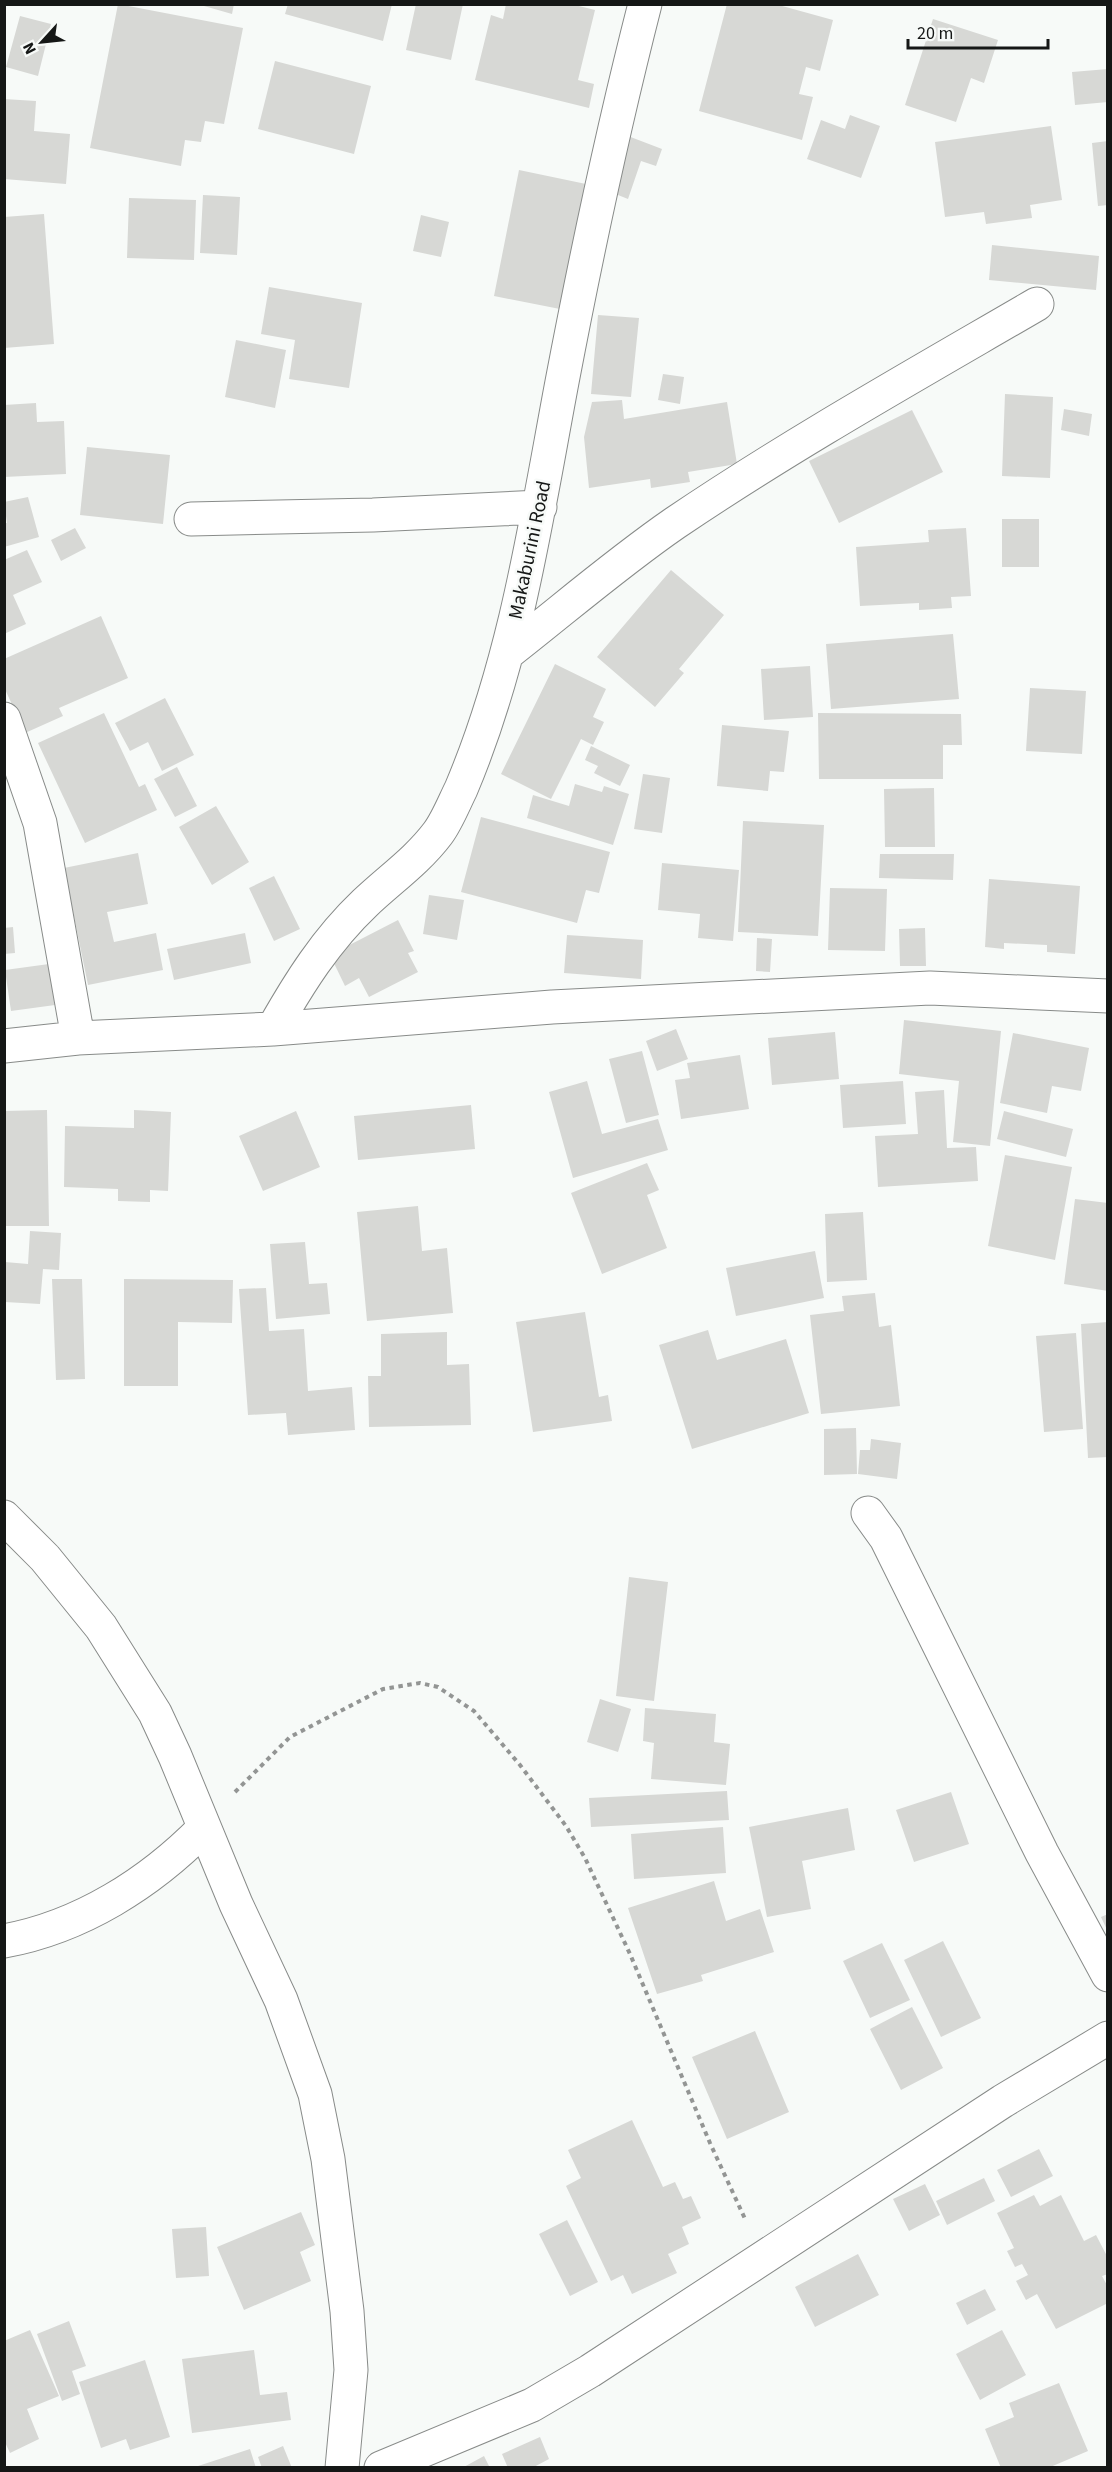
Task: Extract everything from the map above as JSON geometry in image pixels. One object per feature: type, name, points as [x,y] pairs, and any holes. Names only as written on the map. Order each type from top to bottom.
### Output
[{"type":"street","name":"Makaburini Road","points":[[273,1029],[322,949],[364,903],[408,866],[438,833],[460,789],[509,652],[540,507],[562,380],[625,82],[645,4]]},
{"type":"street","points":[[509,652],[672,525],[821,428],[1037,304]]},
{"type":"street","points":[[191,519],[373,515],[540,507]]},
{"type":"street","points":[[4,719],[40,823],[78,1038]]},
{"type":"street","points":[[4,1046],[78,1038],[273,1029],[552,1007],[930,988],[1107,996]]},
{"type":"street","points":[[868,1513],[886,1538],[1042,1853],[1107,1976]]},
{"type":"street","points":[[4,1517],[45,1558],[101,1627],[155,1713],[281,2000],[315,2094],[338,2227],[350,2359],[342,2468]]},
{"type":"street","points":[[4,1941],[41,1932],[138,1885],[176,1857],[204,1828]]},
{"type":"street","points":[[381,2468],[532,2405],[590,2371],[1003,2101],[1107,2038]]},
{"type":"path","points":[[204,1828],[242,1784],[290,1737],[382,1689],[420,1683],[438,1688],[474,1711],[520,1765],[566,1826],[585,1858],[630,1954],[710,2143],[764,2259]]},
{"type":"building","points":[[118,4],[243,28],[224,124],[205,121],[201,142],[185,140],[181,166],[90,148]]},
{"type":"building","points":[[197,4],[234,4],[232,14]]},
{"type":"building","points":[[288,4],[392,4],[383,41],[285,14]]},
{"type":"building","points":[[416,4],[463,4],[451,60],[406,50]]},
{"type":"building","points":[[506,4],[571,4],[595,10],[578,80],[594,84],[589,108],[475,80],[491,15],[503,19]]},
{"type":"building","points":[[727,4],[775,4],[833,20],[820,71],[806,67],[799,94],[813,97],[802,140],[699,111]]},
{"type":"building","points":[[20,16],[51,24],[38,76],[6,67]]},
{"type":"building","points":[[933,19],[998,40],[984,83],[971,78],[956,122],[905,105]]},
{"type":"building","points":[[275,61],[371,86],[354,154],[258,129]]},
{"type":"building","points":[[1108,69],[1108,102],[1075,105],[1072,72]]},
{"type":"building","points":[[4,99],[36,101],[34,131],[70,134],[66,184],[4,179]]},
{"type":"building","points":[[850,115],[880,126],[861,178],[807,159],[821,120],[845,129]]},
{"type":"building","points":[[1051,126],[1062,200],[1030,205],[1032,218],[986,224],[984,212],[945,217],[935,142]]},
{"type":"building","points":[[628,136],[662,149],[656,166],[641,161],[628,199],[608,191]]},
{"type":"building","points":[[1108,141],[1108,205],[1098,206],[1092,143]]},
{"type":"building","points":[[519,170],[586,184],[560,309],[494,296]]},
{"type":"building","points":[[203,195],[240,197],[237,255],[200,253]]},
{"type":"building","points":[[129,198],[196,200],[194,260],[127,258]]},
{"type":"building","points":[[44,214],[54,344],[4,348],[4,217]]},
{"type":"building","points":[[421,215],[449,222],[441,257],[413,251]]},
{"type":"building","points":[[992,245],[1099,256],[1096,290],[989,280]]},
{"type":"building","points":[[269,287],[362,303],[349,388],[289,379],[295,340],[261,334]]},
{"type":"building","points":[[598,315],[639,318],[631,397],[591,394]]},
{"type":"building","points":[[236,340],[286,350],[275,408],[225,397]]},
{"type":"building","points":[[663,374],[684,377],[680,404],[658,400]]},
{"type":"building","points":[[1005,394],[1053,397],[1050,478],[1002,476]]},
{"type":"building","points":[[622,400],[624,419],[727,402],[737,464],[688,472],[690,482],[651,488],[650,479],[589,488],[584,437],[592,402]]},
{"type":"building","points":[[36,403],[37,422],[64,421],[66,474],[4,477],[4,405]]},
{"type":"building","points":[[1064,409],[1092,414],[1089,436],[1061,430]]},
{"type":"building","points":[[912,410],[943,472],[839,523],[809,461]]},
{"type":"building","points":[[87,447],[170,455],[163,524],[80,515]]},
{"type":"building","points":[[28,497],[39,537],[4,547],[4,523],[7,523],[4,502]]},
{"type":"building","points":[[1002,519],[1039,519],[1039,567],[1002,567]]},
{"type":"building","points":[[75,528],[86,548],[61,561],[51,540]]},
{"type":"building","points":[[966,528],[971,596],[951,597],[952,608],[919,610],[919,603],[860,606],[856,547],[929,542],[928,530]]},
{"type":"building","points":[[27,550],[42,582],[13,595],[26,624],[4,634],[4,560]]},
{"type":"building","points":[[671,570],[724,615],[679,669],[684,673],[655,707],[597,657]]},
{"type":"building","points":[[101,616],[128,678],[59,708],[63,716],[25,733],[4,687],[4,659]]},
{"type":"building","points":[[953,634],[959,699],[831,709],[826,644]]},
{"type":"building","points":[[555,664],[606,689],[593,717],[604,722],[593,745],[581,739],[551,799],[501,774]]},
{"type":"building","points":[[810,666],[813,717],[764,720],[761,669]]},
{"type":"building","points":[[1030,688],[1086,691],[1082,754],[1026,751]]},
{"type":"building","points":[[165,698],[194,755],[162,771],[148,742],[130,751],[115,723]]},
{"type":"building","points":[[104,713],[139,787],[145,784],[157,810],[85,843],[38,743]]},
{"type":"building","points":[[818,713],[961,714],[962,745],[943,745],[943,779],[819,779]]},
{"type":"building","points":[[722,725],[789,731],[784,772],[770,771],[768,791],[717,786]]},
{"type":"building","points":[[591,746],[630,765],[620,786],[594,773],[598,766],[585,760]]},
{"type":"building","points":[[177,767],[197,806],[175,817],[154,779]]},
{"type":"building","points":[[643,774],[670,778],[662,833],[634,829]]},
{"type":"building","points":[[575,784],[602,792],[604,786],[629,794],[613,845],[527,818],[533,795],[569,806]]},
{"type":"building","points":[[934,788],[935,847],[885,847],[884,789]]},
{"type":"building","points":[[216,806],[249,862],[212,885],[179,827]]},
{"type":"building","points":[[481,817],[610,852],[599,893],[586,890],[577,923],[461,892]]},
{"type":"building","points":[[743,821],[824,825],[818,936],[738,932]]},
{"type":"building","points":[[138,853],[148,904],[107,912],[114,942],[156,933],[163,970],[88,985],[64,868]]},
{"type":"building","points":[[880,854],[954,854],[953,880],[879,878]]},
{"type":"building","points":[[662,863],[739,870],[733,941],[698,938],[700,914],[658,910]]},
{"type":"building","points":[[274,876],[300,929],[274,941],[249,888]]},
{"type":"building","points":[[989,879],[1080,886],[1075,954],[1047,952],[1047,945],[1004,943],[1004,949],[985,947]]},
{"type":"building","points":[[830,888],[887,889],[885,951],[828,950]]},
{"type":"building","points":[[429,895],[464,900],[457,940],[423,934]]},
{"type":"building","points":[[398,920],[414,951],[408,953],[418,972],[369,997],[359,978],[345,986],[330,955]]},
{"type":"building","points":[[13,927],[15,953],[4,954],[4,928]]},
{"type":"building","points":[[925,928],[926,966],[900,966],[899,929]]},
{"type":"building","points":[[245,933],[251,963],[174,980],[167,949]]},
{"type":"building","points":[[567,935],[643,940],[641,979],[564,973]]},
{"type":"building","points":[[757,938],[772,939],[770,972],[756,971]]},
{"type":"building","points":[[49,964],[55,1005],[11,1011],[5,970]]},
{"type":"building","points":[[904,1020],[1001,1031],[990,1146],[953,1142],[959,1081],[899,1074]]},
{"type":"building","points":[[676,1029],[688,1059],[657,1071],[646,1041]]},
{"type":"building","points":[[835,1032],[839,1079],[772,1085],[768,1038]]},
{"type":"building","points":[[1013,1033],[1089,1048],[1081,1091],[1052,1086],[1047,1113],[1000,1103]]},
{"type":"building","points":[[642,1051],[659,1115],[626,1123],[609,1059]]},
{"type":"building","points":[[740,1055],[749,1109],[681,1119],[675,1080],[690,1078],[687,1063]]},
{"type":"building","points":[[587,1081],[602,1134],[658,1119],[668,1150],[573,1178],[549,1092]]},
{"type":"building","points":[[903,1081],[906,1124],[843,1128],[840,1085]]},
{"type":"building","points":[[944,1090],[947,1148],[976,1147],[978,1181],[878,1187],[875,1136],[918,1134],[915,1092]]},
{"type":"building","points":[[471,1105],[475,1149],[358,1160],[354,1116]]},
{"type":"building","points":[[47,1110],[49,1226],[4,1226],[4,1111]]},
{"type":"building","points":[[134,1110],[171,1112],[168,1191],[150,1190],[150,1202],[118,1201],[118,1189],[64,1187],[65,1126],[134,1128]]},
{"type":"building","points":[[296,1111],[320,1167],[263,1191],[239,1136]]},
{"type":"building","points":[[1004,1111],[1073,1129],[1066,1157],[997,1139]]},
{"type":"building","points":[[1005,1155],[1072,1167],[1055,1260],[988,1246]]},
{"type":"building","points":[[647,1163],[659,1190],[647,1195],[667,1248],[602,1274],[571,1193]]},
{"type":"building","points":[[1075,1199],[1108,1203],[1108,1291],[1064,1284]]},
{"type":"building","points":[[418,1206],[422,1251],[447,1248],[453,1313],[367,1321],[357,1212]]},
{"type":"building","points":[[863,1212],[867,1280],[827,1282],[825,1214]]},
{"type":"building","points":[[30,1231],[61,1233],[59,1270],[43,1269],[40,1304],[5,1302],[5,1262],[28,1264]]},
{"type":"building","points":[[305,1242],[309,1284],[327,1283],[330,1314],[276,1319],[270,1244]]},
{"type":"building","points":[[815,1251],[824,1298],[736,1316],[726,1268]]},
{"type":"building","points":[[52,1279],[82,1279],[85,1379],[56,1380]]},
{"type":"building","points":[[124,1279],[233,1280],[232,1323],[178,1322],[178,1386],[124,1386]]},
{"type":"building","points":[[266,1288],[269,1331],[304,1329],[308,1391],[352,1387],[355,1430],[288,1435],[286,1413],[248,1415],[239,1289]]},
{"type":"building","points":[[875,1293],[879,1327],[891,1325],[900,1406],[821,1414],[810,1315],[844,1311],[842,1296]]},
{"type":"building","points":[[585,1312],[599,1397],[608,1395],[612,1421],[533,1432],[516,1322]]},
{"type":"building","points":[[1108,1322],[1108,1457],[1088,1458],[1081,1324]]},
{"type":"building","points":[[708,1330],[717,1360],[786,1339],[809,1413],[692,1449],[659,1345]]},
{"type":"building","points":[[447,1332],[447,1365],[469,1364],[471,1425],[369,1427],[368,1376],[381,1376],[381,1334]]},
{"type":"building","points":[[1076,1333],[1083,1429],[1044,1432],[1036,1336]]},
{"type":"building","points":[[856,1428],[857,1474],[824,1475],[824,1429]]},
{"type":"building","points":[[871,1439],[901,1443],[897,1479],[858,1474],[860,1450],[870,1450]]},
{"type":"building","points":[[629,1577],[668,1582],[654,1701],[616,1696]]},
{"type":"building","points":[[600,1699],[631,1709],[618,1752],[587,1742]]},
{"type":"building","points":[[645,1708],[716,1714],[714,1742],[730,1744],[726,1785],[651,1779],[654,1743],[643,1741]]},
{"type":"building","points":[[727,1791],[729,1820],[591,1827],[589,1798]]},
{"type":"building","points":[[951,1792],[969,1844],[914,1862],[896,1810]]},
{"type":"building","points":[[848,1808],[855,1850],[802,1861],[811,1909],[767,1917],[749,1827]]},
{"type":"building","points":[[723,1827],[726,1873],[634,1879],[631,1834]]},
{"type":"building","points":[[714,1881],[726,1921],[760,1909],[774,1952],[701,1975],[703,1981],[657,1994],[628,1908]]},
{"type":"building","points":[[1108,1914],[1108,1932],[1101,1917]]},
{"type":"building","points":[[943,1941],[981,2018],[941,2037],[904,1960]]},
{"type":"building","points":[[882,1943],[910,2000],[870,2018],[843,1961]]},
{"type":"building","points":[[912,2007],[943,2068],[901,2090],[870,2029]]},
{"type":"building","points":[[755,2031],[789,2112],[727,2139],[692,2057]]},
{"type":"building","points":[[632,2120],[663,2187],[675,2182],[683,2199],[691,2196],[701,2218],[682,2227],[689,2244],[668,2254],[677,2273],[632,2294],[623,2275],[611,2281],[566,2186],[581,2178],[568,2150]]},
{"type":"building","points":[[1039,2149],[1053,2176],[1011,2197],[997,2170]]},
{"type":"building","points":[[984,2178],[995,2201],[947,2225],[936,2201]]},
{"type":"building","points":[[925,2184],[940,2215],[909,2231],[893,2199]]},
{"type":"building","points":[[1034,2195],[1040,2206],[1061,2195],[1084,2241],[1096,2235],[1108,2258],[1108,2274],[1102,2276],[1108,2287],[1108,2303],[1056,2329],[1037,2294],[1026,2300],[1016,2281],[1028,2275],[1022,2264],[1015,2267],[1007,2251],[1014,2248],[997,2213]]},
{"type":"building","points":[[301,2212],[315,2245],[300,2252],[311,2281],[244,2310],[217,2247]]},
{"type":"building","points":[[567,2220],[598,2282],[570,2296],[539,2234]]},
{"type":"building","points":[[206,2227],[209,2276],[176,2278],[172,2229]]},
{"type":"building","points":[[858,2254],[879,2295],[815,2327],[795,2287]]},
{"type":"building","points":[[985,2289],[996,2310],[967,2325],[956,2303]]},
{"type":"building","points":[[69,2321],[86,2366],[72,2371],[80,2394],[62,2401],[37,2334]]},
{"type":"building","points":[[30,2330],[59,2396],[27,2409],[39,2439],[10,2453],[4,2440],[4,2341]]},
{"type":"building","points":[[1002,2330],[1026,2375],[980,2400],[956,2354]]},
{"type":"building","points":[[254,2350],[260,2395],[287,2392],[291,2420],[192,2433],[182,2359]]},
{"type":"building","points":[[145,2360],[170,2437],[130,2450],[126,2439],[101,2448],[79,2382]]},
{"type":"building","points":[[1059,2383],[1088,2451],[1048,2468],[1001,2468],[985,2429],[1014,2417],[1009,2403]]},
{"type":"building","points":[[540,2437],[549,2459],[532,2468],[508,2468],[502,2454]]},
{"type":"building","points":[[283,2446],[292,2468],[262,2468],[258,2457]]},
{"type":"building","points":[[250,2449],[256,2468],[195,2468],[195,2467]]},
{"type":"building","points":[[484,2456],[490,2468],[462,2468]]}]
